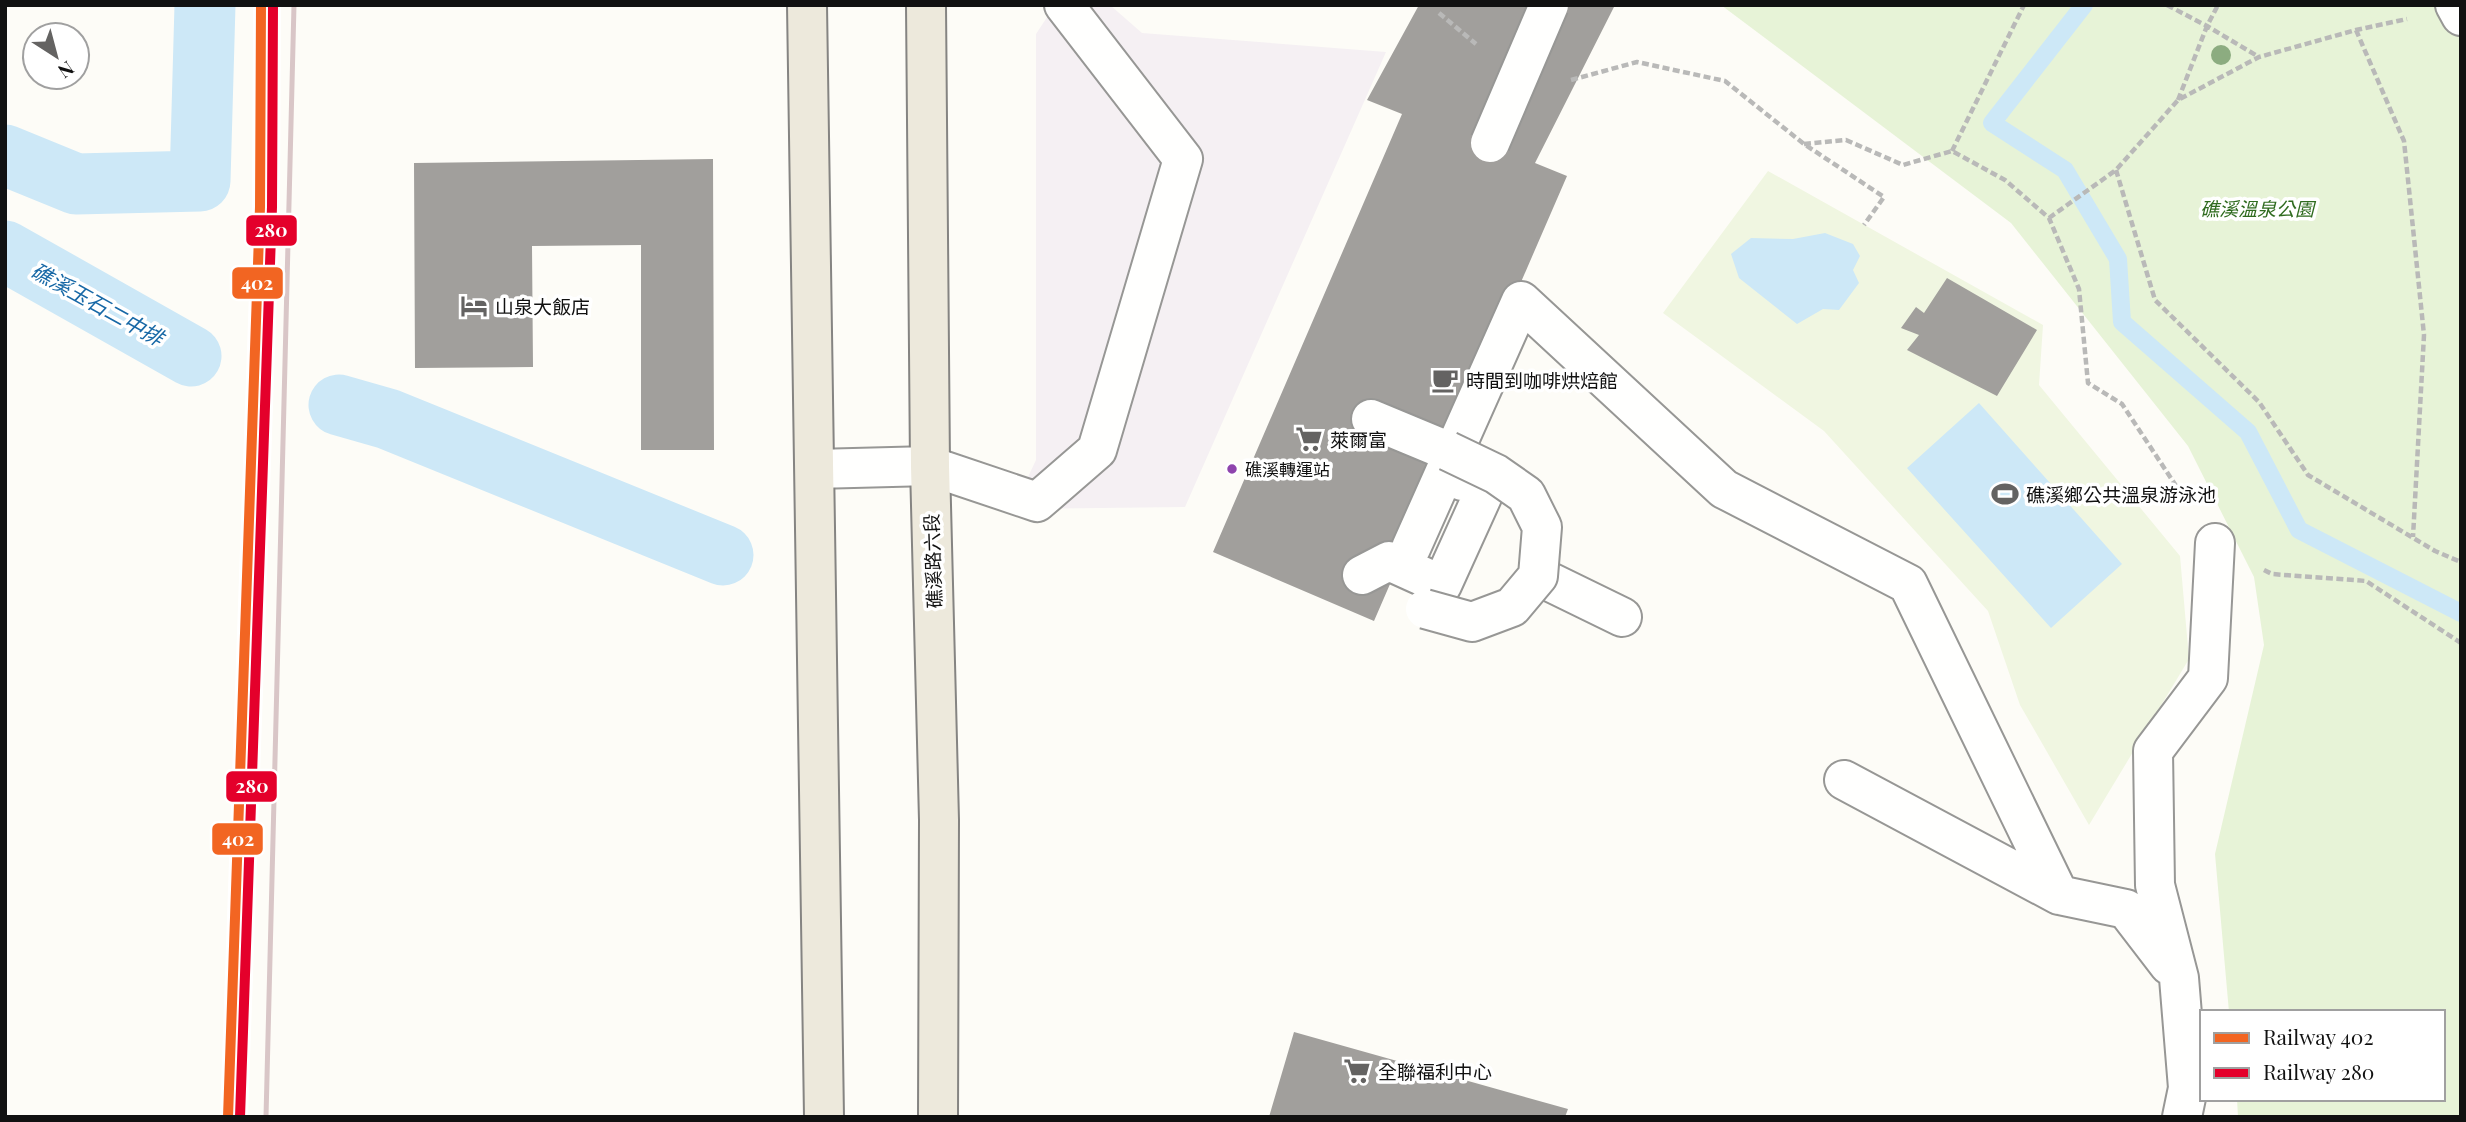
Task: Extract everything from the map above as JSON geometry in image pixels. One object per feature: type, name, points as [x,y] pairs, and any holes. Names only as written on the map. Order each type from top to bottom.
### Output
[{"type":"main road","points":[[807,5],[824,1117]]},
{"type":"main road","name":"礁溪路六段","points":[[926,5],[930,466],[939,820],[937,1117]]},
{"type":"lane","points":[[815,469],[930,466],[1037,502],[1097,450],[1183,159],[1064,5]]},
{"type":"lane","points":[[1490,143],[1549,5]]},
{"type":"lane","points":[[1362,575],[1389,561],[1442,585],[1491,477],[1468,467],[1420,551],[1521,301],[1724,489],[1908,584],[2059,895]]},
{"type":"lane","points":[[1371,419],[1496,474],[1526,495],[1542,527],[1538,576],[1512,607],[1472,622],[1425,609]]},
{"type":"lane","points":[[2182,1117],[2188,1088],[2179,978],[2155,885],[2153,751],[2208,678],[2215,543]]},
{"type":"lane","points":[[1538,576],[1622,617]]},
{"type":"lane","points":[[1844,780],[2059,895],[2126,909],[2179,978]]},
{"type":"path","points":[[1952,151],[2024,5]]},
{"type":"path","points":[[2166,5],[2259,57]]},
{"type":"path","points":[[2049,218],[2116,170],[2178,100],[2218,5]]},
{"type":"path","points":[[2178,100],[2259,57],[2356,30],[2457,10]]},
{"type":"path","points":[[1439,13],[1481,48]]},
{"type":"path","points":[[2356,30],[2404,141],[2424,335],[2413,537]]},
{"type":"path","points":[[1559,84],[1637,62],[1725,81],[1804,144],[1884,197],[1864,225]]},
{"type":"path","points":[[1804,144],[1846,140],[1903,165],[1952,151],[2005,180],[2049,218],[2079,289],[2088,383]]},
{"type":"path","points":[[2116,170],[2155,300],[2259,402],[2308,475],[2461,562]]},
{"type":"shaded area","points":[[1055,5],[1110,5],[1142,33],[1386,52],[1185,507],[1013,509],[1036,460],[1036,34]]},
{"type":"green space","name":"礁溪溫泉公園","points":[[1721,5],[2442,5],[2461,34],[2461,1117],[2238,1117],[2237,1101],[2445,1101],[2445,1010],[2229,1010],[2215,854],[2264,645],[2254,577],[2188,446],[2011,223]]},
{"type":"green space","name":"礁溪鄉公共溫泉游泳池","points":[[1768,171],[2043,325],[2039,385],[2180,556],[2189,659],[2089,825],[2020,705],[1988,611],[1824,431],[1663,313]]},
{"type":"water","points":[[1825,233],[1853,244],[1860,256],[1853,270],[1859,283],[1839,310],[1823,309],[1797,324],[1739,278],[1731,254],[1751,238],[1793,239]]},
{"type":"water","points":[[1979,403],[2122,564],[2051,628],[1907,468]]},
{"type":"building","name":"礁溪轉運站","points":[[1419,5],[1615,5],[1535,163],[1567,176],[1374,621],[1213,552],[1402,114],[1367,100]]},
{"type":"building","name":"山泉大飯店","points":[[713,159],[714,450],[641,450],[641,245],[532,246],[533,367],[415,368],[414,163]]},
{"type":"building","points":[[1947,278],[2037,330],[1997,396],[1907,350],[1919,335],[1901,328],[1916,307],[1924,313]]},
{"type":"building","name":"全聯福利中心","points":[[1294,1032],[1568,1109],[1565,1117],[1269,1117]]},
{"type":"waterway","points":[[5,155],[76,184],[200,181],[205,5]]},
{"type":"waterway","points":[[2084,5],[1992,123],[2065,170],[2118,259],[2122,322],[2248,432],[2299,530],[2461,613]]},
{"type":"waterway","name":"礁溪玉石二中排","points":[[5,251],[191,356]]},
{"type":"waterway","points":[[339,405],[388,419],[723,555]]},
{"type":"railway","points":[[266,1117],[294,5]]},
{"type":"rail line","name":"402","points":[[228,1117],[260,207],[261,5]]},
{"type":"rail line","name":"280","points":[[240,1117],[272,207],[273,5]]},
{"type":"place","name":"山泉大飯店","points":[[474,306]]},
{"type":"place","name":"時間到咖啡烘焙館","points":[[1445,380]]},
{"type":"place","name":"萊爾富","points":[[1309,439]]},
{"type":"place","name":"礁溪轉運站","points":[[1232,469]]},
{"type":"place","name":"礁溪鄉公共溫泉游泳池","points":[[2005,494]]},
{"type":"place","name":"全聯福利中心","points":[[1357,1071]]}]
